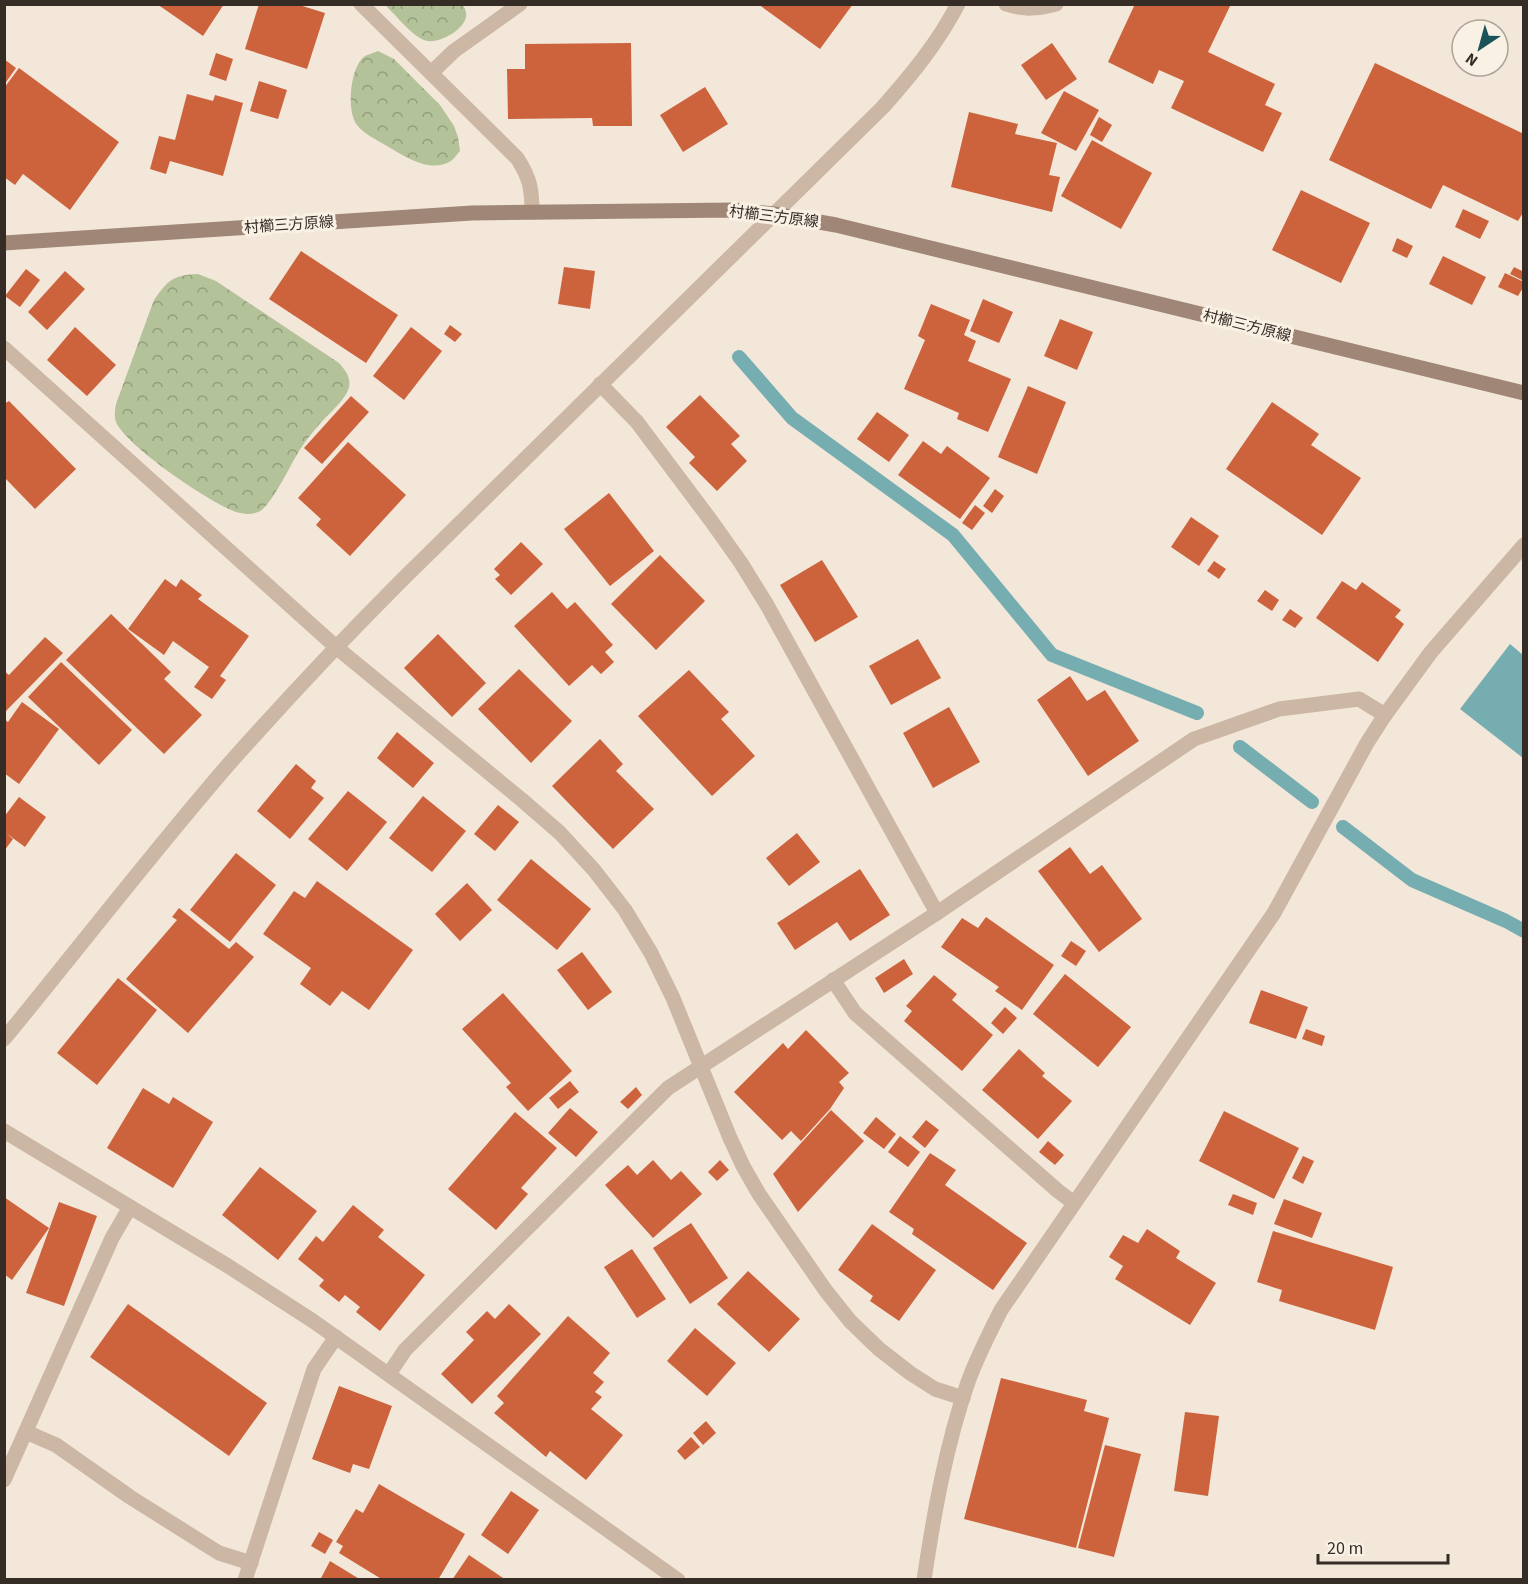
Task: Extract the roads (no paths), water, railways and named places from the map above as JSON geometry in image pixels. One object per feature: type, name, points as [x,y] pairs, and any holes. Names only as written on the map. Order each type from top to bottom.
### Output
[{"type":"main road","name":"村櫛三方原線","points":[[4,243],[472,213],[735,210],[836,225],[1524,393]]},
{"type":"street","points":[[362,4],[517,158],[527,174],[532,190],[532,212]]},
{"type":"street","points":[[431,73],[454,51],[520,4]]},
{"type":"street","points":[[4,1039],[227,767],[336,647],[600,384],[883,108],[916,70],[944,30],[958,4]]},
{"type":"street","points":[[1006,4],[1020,9],[1039,9],[1056,4]]},
{"type":"street","points":[[4,348],[336,647],[560,833],[594,870],[625,910],[651,952],[673,998],[743,1166],[759,1194],[826,1291],[850,1322],[879,1349],[935,1389],[963,1398]]},
{"type":"street","points":[[600,384],[637,422],[741,563],[767,605],[937,913]]},
{"type":"street","points":[[924,1580],[939,1492],[957,1414],[984,1344],[1001,1310],[1274,913],[1384,715],[1431,652],[1524,545]]},
{"type":"street","points":[[389,1374],[405,1350],[668,1088],[937,913],[1194,739],[1279,709],[1359,699],[1384,715]]},
{"type":"street","points":[[833,980],[855,1013],[1074,1203]]},
{"type":"street","points":[[4,1131],[271,1293],[389,1374],[678,1580]]},
{"type":"street","points":[[4,1480],[112,1238],[130,1208]]},
{"type":"street","points":[[245,1580],[314,1369],[336,1337]]},
{"type":"street","points":[[26,1432],[56,1445],[130,1497],[219,1553],[250,1563]]},
{"type":"water","points":[[1510,644],[1523,655],[1523,758],[1460,709]]},
{"type":"waterway","points":[[739,357],[792,418],[953,535],[1052,655],[1197,713]]},
{"type":"waterway","points":[[1240,747],[1312,802]]},
{"type":"waterway","points":[[1343,827],[1412,880],[1524,931]]}]
